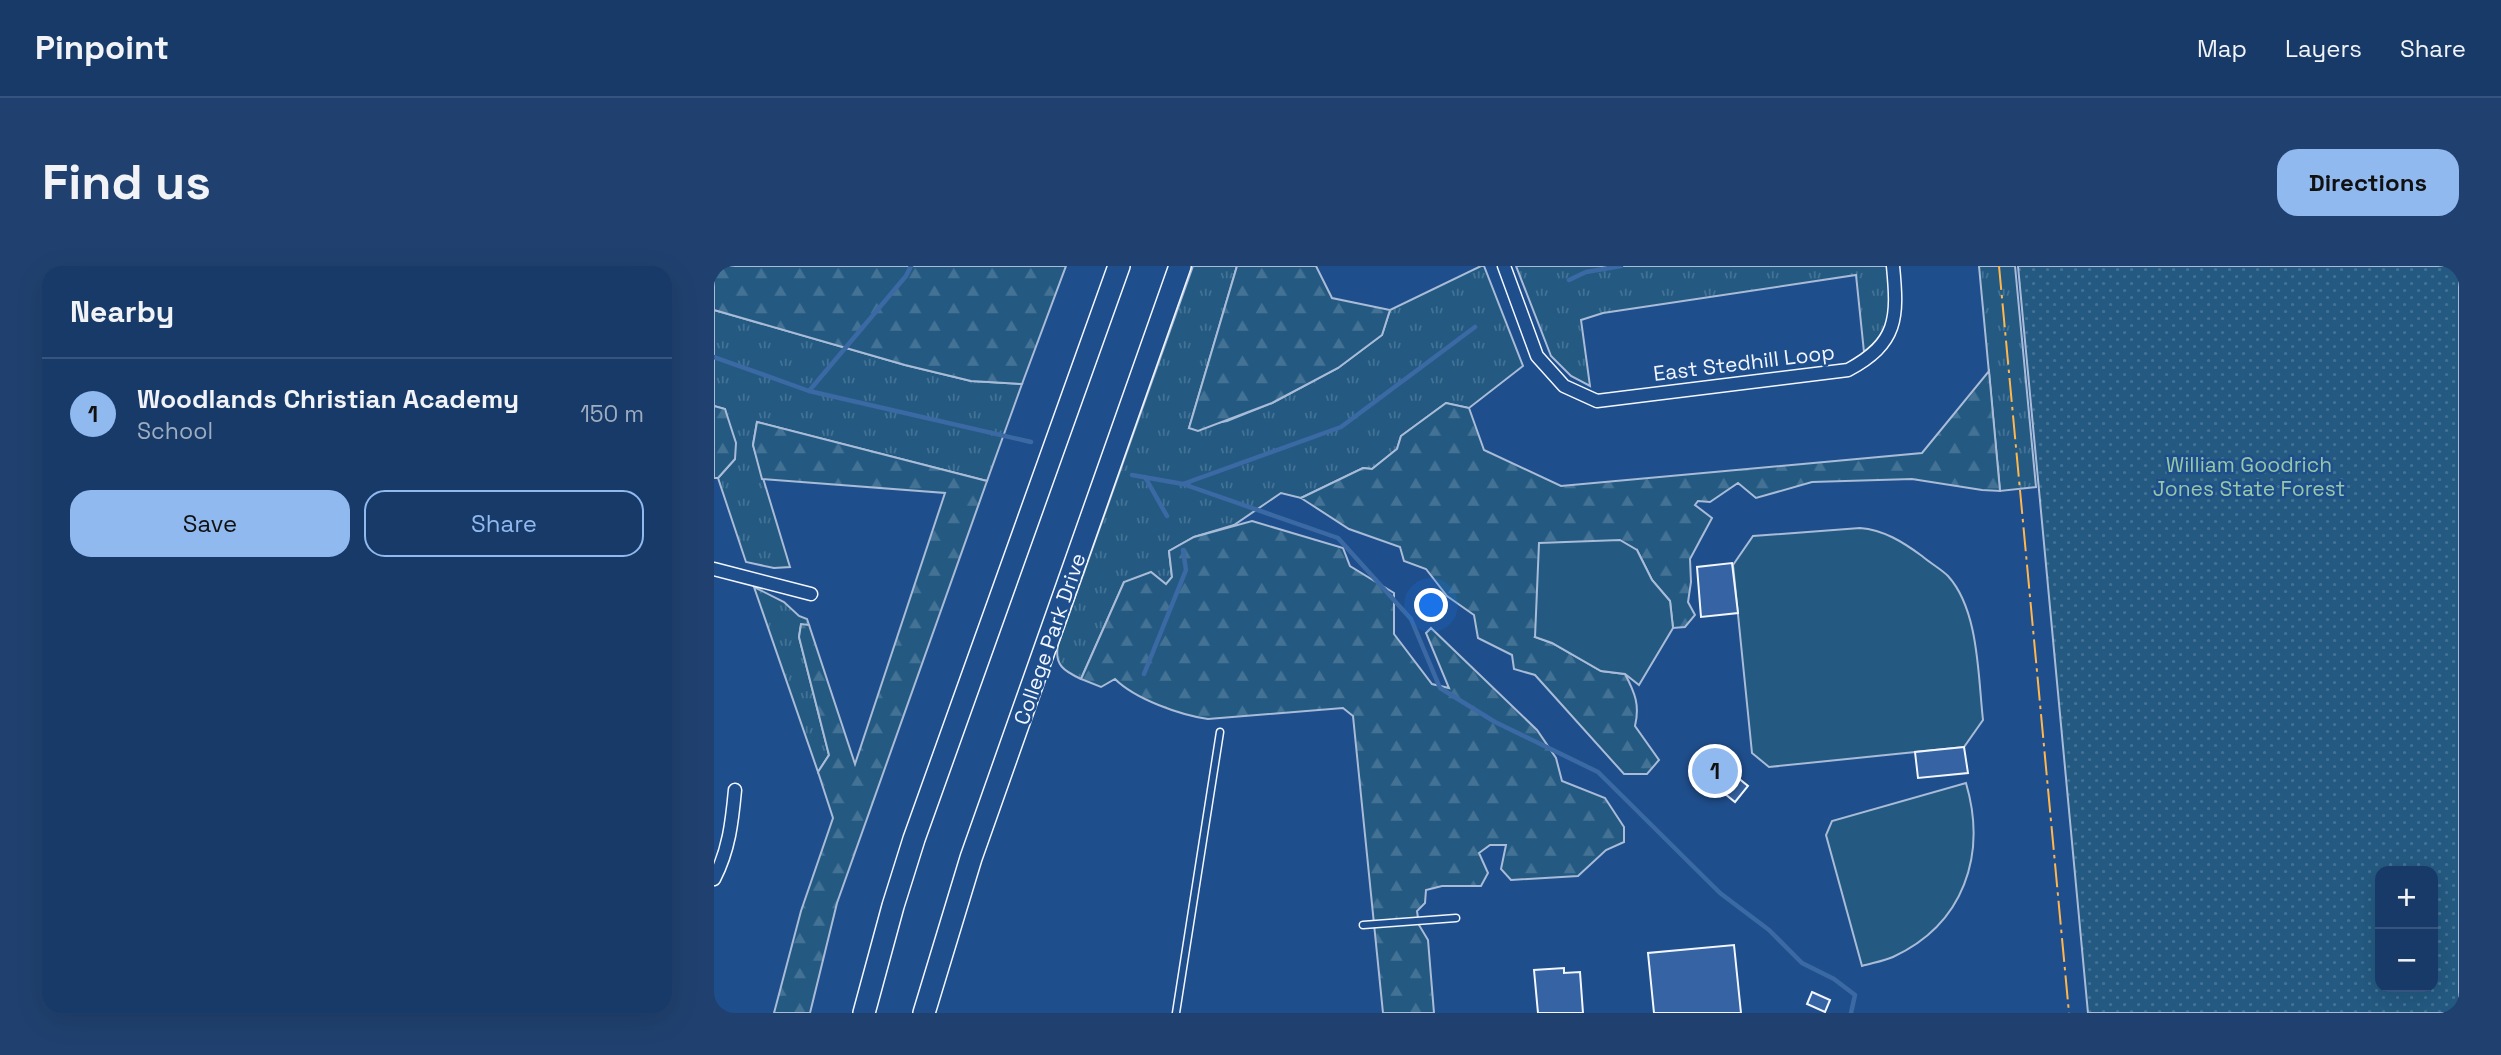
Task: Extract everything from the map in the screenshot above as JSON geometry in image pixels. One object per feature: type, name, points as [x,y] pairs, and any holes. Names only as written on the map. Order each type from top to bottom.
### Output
[{"type":"main road","points":[[864,1013],[914,839],[1119,266]]},
{"type":"main road","name":"College Park Drive","points":[[923,1013],[971,858],[1180,266]]},
{"type":"street","name":"East Stedhill Loop","points":[[1504,266],[1537,356],[1564,386],[1597,401],[1848,370],[1871,358],[1889,335],[1897,306],[1893,266]]},
{"type":"street","points":[[714,569],[811,594]]},
{"type":"street","points":[[714,879],[730,838],[735,790]]},
{"type":"lane","points":[[1176,1013],[1220,732]]},
{"type":"lane","points":[[1363,925],[1456,918]]},
{"type":"green space","points":[[714,266],[1066,266],[1022,384],[971,381],[905,365],[714,310]]},
{"type":"green space","points":[[1193,266],[1237,266],[1189,428],[1227,421],[1272,403],[1338,368],[1382,335],[1390,310],[1481,266],[1484,266],[1523,366],[1469,408],[1446,403],[1401,436],[1397,449],[1372,469],[1363,468],[1301,498],[1281,493],[1234,525],[1194,537],[1169,551],[1172,577],[1166,585],[1124,582],[1081,679],[1059,662],[1058,645]]},
{"type":"green space","points":[[1237,266],[1316,266],[1332,298],[1390,310],[1382,335],[1338,368],[1272,403],[1198,431],[1189,428]]},
{"type":"green space","points":[[1516,266],[1888,266],[1889,313],[1882,333],[1864,352],[1856,275],[1603,313],[1581,320],[1590,386],[1571,376],[1551,356]]},
{"type":"green space","points":[[1979,266],[2015,266],[2036,487],[2000,491]]},
{"type":"green space","name":"William Goodrich Jones State Forest","points":[[2018,266],[2459,266],[2459,1013],[2088,1013]]},
{"type":"green space","points":[[714,310],[905,365],[971,381],[1022,384],[987,481],[757,422],[753,445],[790,567],[774,568],[746,562],[718,478],[735,459],[725,409],[714,406]]},
{"type":"green space","points":[[1989,371],[2000,491],[1912,479],[1812,482],[1756,498],[1738,483],[1710,502],[1698,501],[1695,505],[1712,518],[1690,559],[1688,602],[1695,615],[1685,627],[1673,628],[1670,601],[1652,580],[1637,550],[1535,637],[1552,643],[1601,671],[1625,674],[1636,699],[1635,726],[1659,760],[1647,774],[1624,774],[1535,675],[1514,669],[1512,655],[1478,638],[1474,615],[1447,596],[1426,569],[1404,561],[1400,547],[1349,529],[1301,498],[1363,468],[1372,469],[1397,449],[1401,436],[1446,403],[1469,408],[1484,450],[1561,486],[1922,453]]},
{"type":"green space","points":[[714,406],[725,409],[736,443],[735,459],[718,478],[714,478]]},
{"type":"green space","points":[[757,422],[987,481],[837,903],[810,1013],[774,1013],[801,911],[833,818],[818,772],[829,755],[799,637],[801,624],[809,625],[855,764],[945,493],[762,479],[753,445]]},
{"type":"green space","points":[[1252,521],[1343,548],[1350,566],[1394,593],[1394,634],[1432,684],[1449,688],[1426,633],[1431,628],[1537,730],[1556,758],[1562,781],[1605,798],[1624,827],[1624,842],[1606,850],[1578,876],[1511,880],[1501,869],[1506,845],[1490,845],[1479,853],[1488,873],[1481,886],[1442,886],[1426,890],[1425,903],[1417,911],[1419,925],[1428,940],[1434,1013],[1383,1013],[1353,716],[1343,708],[1208,719],[1158,705],[1134,693],[1115,679],[1101,687],[1081,679],[1124,582],[1151,572],[1166,584],[1172,577],[1169,551],[1194,537]]},
{"type":"green space","points":[[1860,528],[1885,534],[1908,546],[1945,573],[1958,590],[1966,607],[1975,644],[1983,720],[1964,747],[1769,767],[1752,753],[1733,565],[1753,536]]},
{"type":"green space","points":[[1620,540],[1637,550],[1652,580],[1670,601],[1673,628],[1639,685],[1625,674],[1601,671],[1552,643],[1535,637],[1539,543]]},
{"type":"green space","points":[[754,587],[784,602],[799,616],[807,619],[809,625],[801,625],[799,637],[829,755],[818,772]]},
{"type":"green space","points":[[1966,783],[1972,810],[1971,861],[1964,885],[1953,906],[1937,926],[1917,943],[1893,957],[1862,966],[1826,835],[1832,821]]},
{"type":"building","points":[[1732,563],[1738,613],[1701,617],[1697,567]]},
{"type":"building","points":[[1964,747],[1968,773],[1918,778],[1915,752]]},
{"type":"building","points":[[1732,773],[1748,786],[1735,802],[1719,789]]},
{"type":"building","points":[[1734,945],[1741,1013],[1654,1013],[1648,953]]},
{"type":"building","points":[[1564,968],[1564,973],[1580,972],[1583,1013],[1538,1013],[1534,970]]},
{"type":"building","points":[[1812,992],[1830,1000],[1825,1012],[1807,1004]]},
{"type":"waterway","points":[[809,391],[906,276],[911,266]]},
{"type":"waterway","points":[[1569,280],[1586,272],[1621,266]]},
{"type":"waterway","points":[[1132,475],[1183,484],[1341,427],[1475,327]]},
{"type":"waterway","points":[[714,357],[809,391],[1031,442]]},
{"type":"waterway","points":[[1145,477],[1167,516]]},
{"type":"waterway","points":[[1183,484],[1338,538],[1411,619],[1440,688],[1495,722],[1598,772],[1720,893],[1769,930],[1802,963],[1834,979],[1855,995],[1851,1013]]},
{"type":"waterway","points":[[1144,674],[1186,570],[1183,550]]},
{"type":"power","points":[[1999,266],[2069,1013]]},
{"type":"place","name":"Woodlands Christian Academy","points":[[1715,771]]}]
